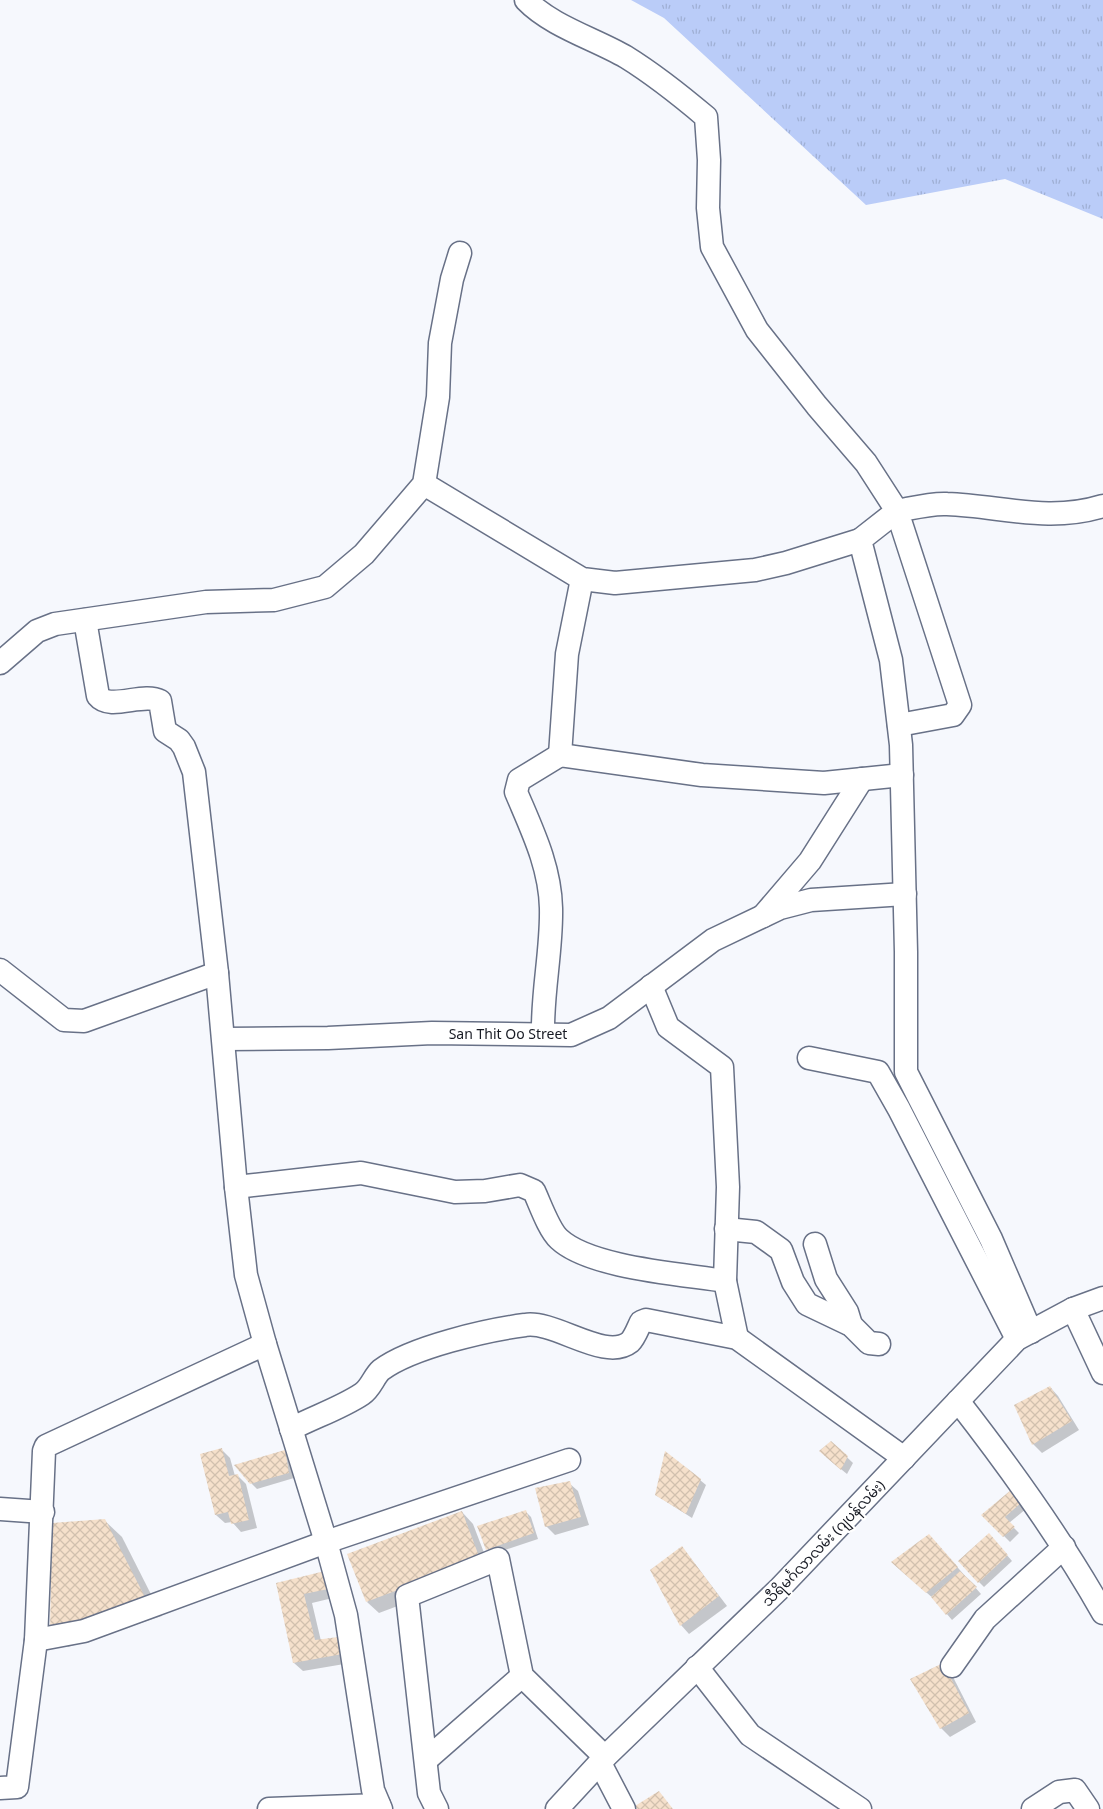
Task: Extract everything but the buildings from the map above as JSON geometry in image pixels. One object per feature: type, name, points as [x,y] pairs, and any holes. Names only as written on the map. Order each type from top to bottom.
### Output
[{"type":"street","points":[[526,0],[532,6],[574,31],[625,57],[671,87],[706,118],[709,160],[708,208],[712,247],[757,330],[817,406],[866,462],[897,511],[960,705],[952,714],[899,725]]},
{"type":"street","points":[[0,663],[37,631],[55,624],[206,602],[274,600],[325,587],[364,554],[424,484],[438,397],[440,342],[452,279],[460,253]]},
{"type":"street","points":[[424,484],[582,579],[615,583],[755,570],[786,563],[860,540],[897,511],[945,504],[1032,514],[1090,510],[1103,506]]},
{"type":"street","points":[[860,540],[891,660],[899,725],[905,894],[906,1072],[991,1239],[1024,1336]]},
{"type":"street","points":[[560,756],[568,654],[582,579]]},
{"type":"street","points":[[85,620],[98,696],[108,702],[149,698],[160,701],[165,730],[180,740],[194,772],[218,973],[236,1187],[246,1275],[346,1615],[374,1790],[380,1807],[269,1809]]},
{"type":"street","points":[[544,1034],[543,1016],[551,908],[544,860],[516,792],[519,780],[560,756],[702,774],[824,784],[902,774]]},
{"type":"street","points":[[762,918],[810,861],[862,779]]},
{"type":"street","name":"San Thit Oo Street","points":[[224,1039],[328,1038],[432,1033],[571,1035],[602,1021],[714,940],[780,908],[811,900],[905,894]]},
{"type":"street","points":[[0,970],[64,1020],[84,1022],[218,973]]},
{"type":"street","points":[[651,986],[668,1027],[722,1067],[728,1187],[725,1281],[738,1338]]},
{"type":"street","points":[[809,1058],[878,1072],[1024,1336]]},
{"type":"street","points":[[236,1187],[361,1173],[455,1192],[485,1191],[520,1185],[534,1191],[558,1238],[579,1254],[626,1265],[725,1281]]},
{"type":"street","points":[[726,1230],[756,1232],[781,1250],[793,1282],[807,1304],[851,1325],[869,1343],[879,1344]]},
{"type":"street","points":[[815,1244],[826,1279],[846,1312],[851,1325]]},
{"type":"street","name":"သီရိမင်္ဂလာလမ်း (ဂျပန်လမ်း)","points":[[557,1809],[602,1760],[779,1589],[958,1401],[1024,1336],[1073,1309],[1103,1298]]},
{"type":"street","points":[[1073,1309],[1097,1348],[1103,1373]]},
{"type":"street","points":[[291,1429],[364,1393],[381,1370],[408,1356],[445,1343],[528,1324],[548,1328],[604,1346],[620,1348],[632,1340],[641,1322],[646,1320],[738,1338],[904,1458]]},
{"type":"street","points":[[0,1788],[17,1787],[36,1640],[43,1512],[44,1451],[46,1446],[265,1344]]},
{"type":"street","points":[[958,1401],[1001,1456],[1064,1547],[1103,1613]]},
{"type":"street","points":[[36,1640],[84,1631],[326,1542],[569,1460]]},
{"type":"street","points":[[0,1510],[43,1512]]},
{"type":"street","points":[[952,1666],[985,1619],[1064,1547]]},
{"type":"street","points":[[437,1809],[429,1793],[408,1596],[498,1558],[522,1676],[602,1760],[624,1809]]},
{"type":"street","points":[[697,1667],[750,1735],[860,1809]]},
{"type":"street","points":[[426,1760],[522,1676]]},
{"type":"street","points":[[1033,1809],[1059,1792],[1075,1790],[1088,1809]]},
{"type":"green space","points":[[631,0],[1103,0],[1103,219],[1005,179],[866,205],[664,18]]}]
